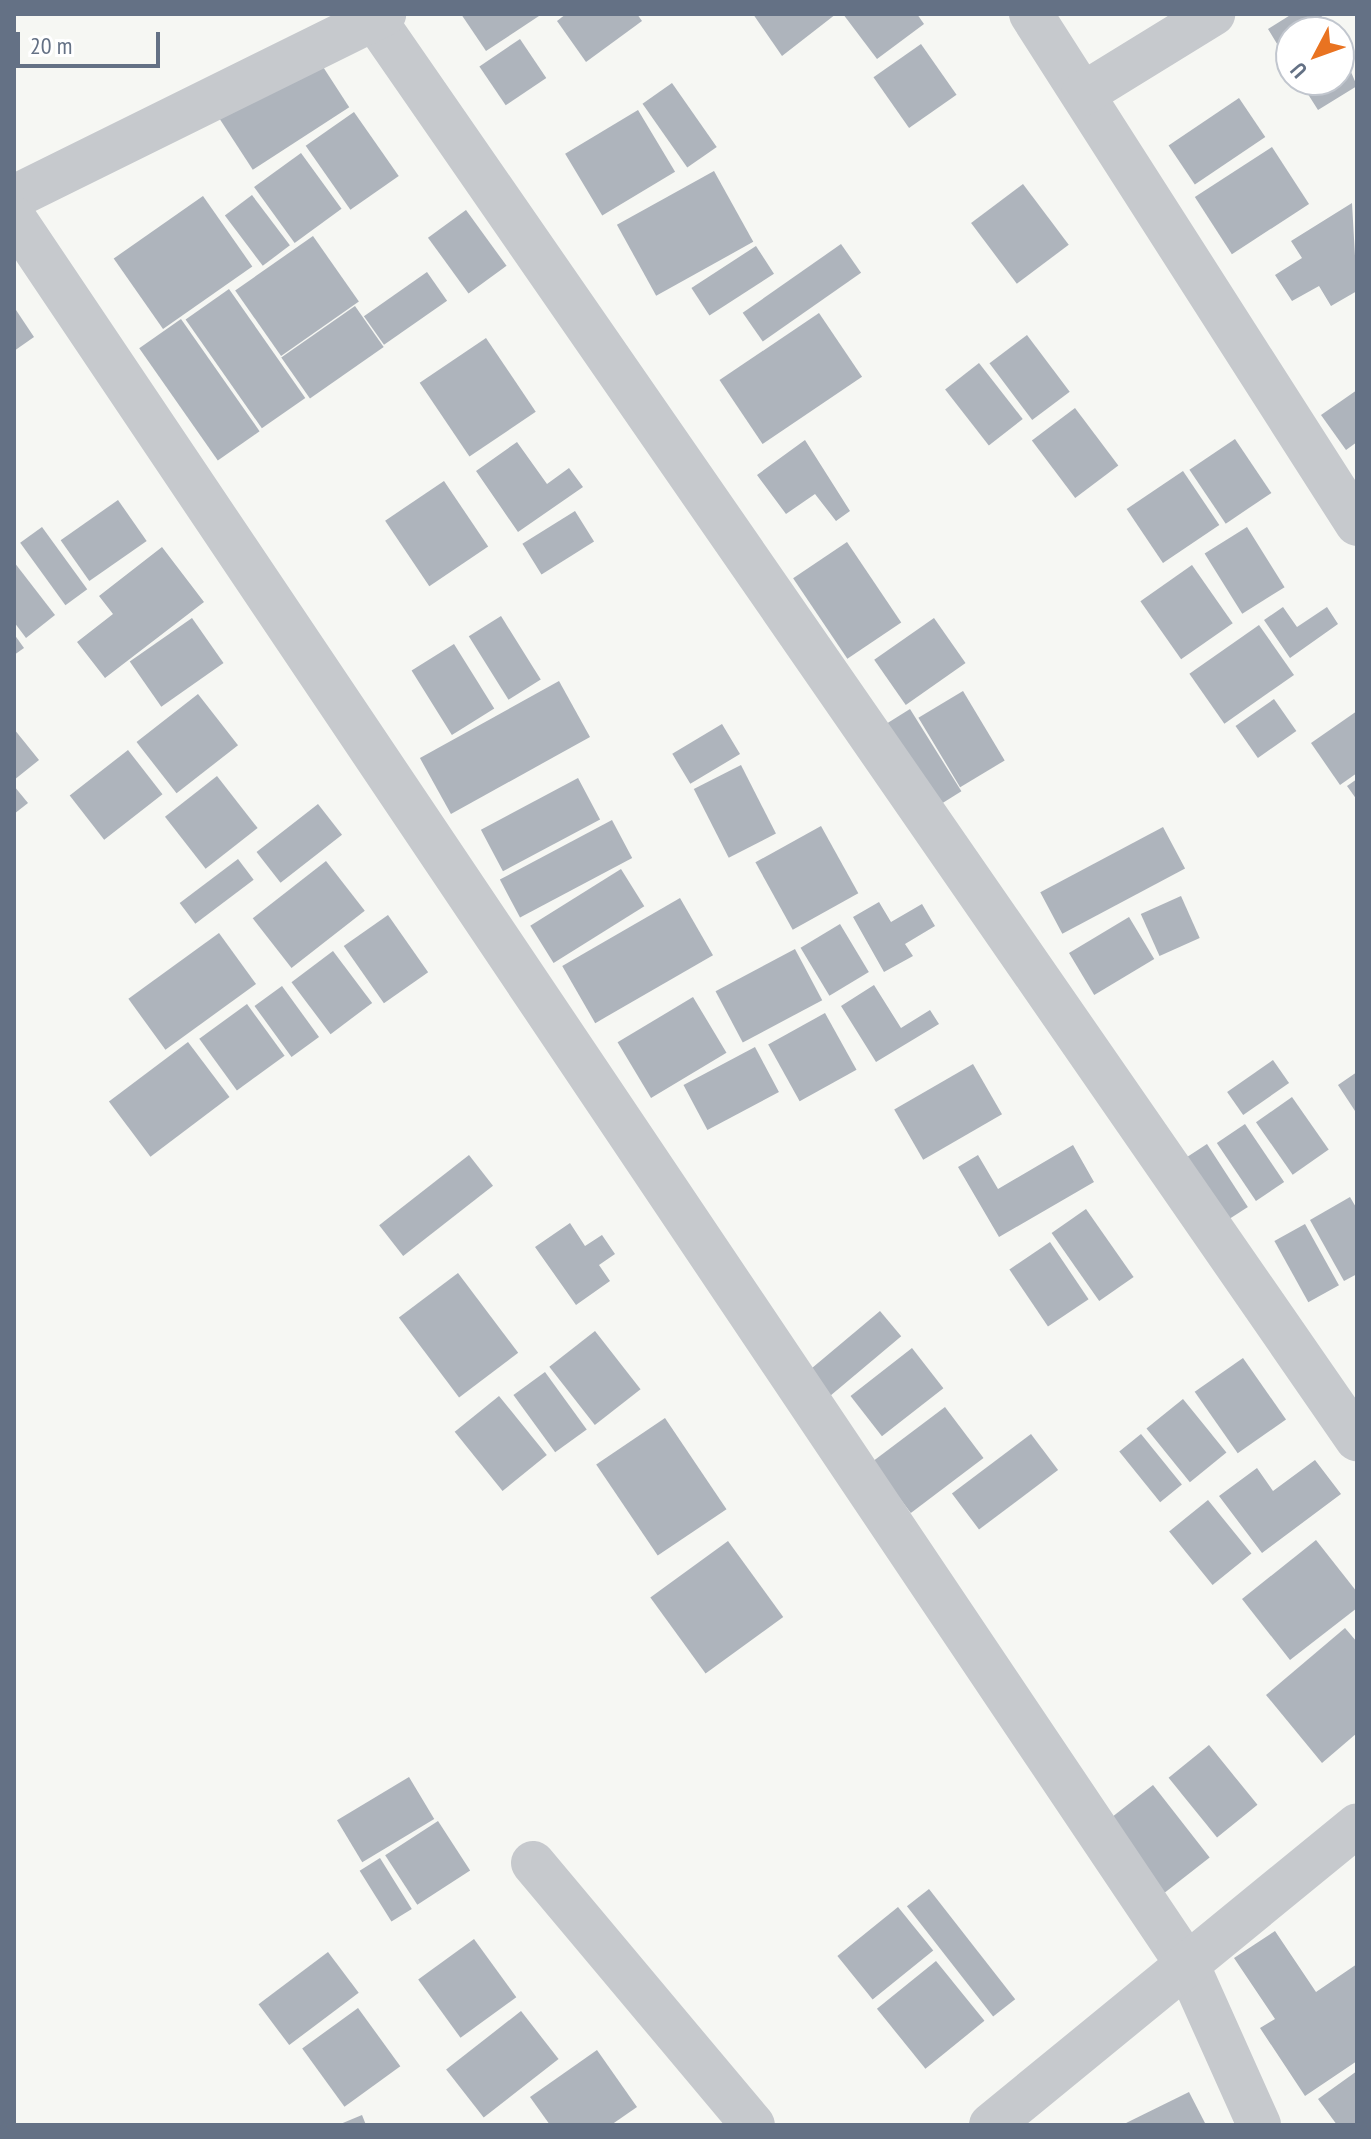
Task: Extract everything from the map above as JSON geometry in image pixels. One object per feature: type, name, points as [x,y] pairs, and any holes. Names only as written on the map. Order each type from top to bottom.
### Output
[{"type":"street","points":[[1031,14],[1357,524]]},
{"type":"street","points":[[1083,94],[1213,14]]},
{"type":"street","points":[[14,197],[380,17],[1357,1439]]},
{"type":"street","points":[[14,218],[1188,1966],[1259,2125]]},
{"type":"street","points":[[991,2125],[1357,1825]]},
{"type":"street","points":[[533,1863],[753,2125]]},
{"type":"building","points":[[461,14],[542,14],[486,51]]},
{"type":"building","points":[[566,14],[637,14],[642,21],[586,62],[557,21]]},
{"type":"building","points":[[753,14],[836,14],[782,56]]},
{"type":"building","points":[[843,14],[917,14],[924,24],[877,59]]},
{"type":"building","points":[[1320,14],[1321,16],[1289,16]]},
{"type":"building","points":[[1275,25],[1275,41],[1268,29]]},
{"type":"building","points":[[520,39],[546,78],[506,105],[479,66]]},
{"type":"building","points":[[921,44],[957,95],[909,128],[873,77]]},
{"type":"building","points":[[316,56],[349,107],[253,170],[220,119]]},
{"type":"building","points":[[672,83],[717,147],[687,168],[643,104]]},
{"type":"building","points":[[1309,96],[1341,96],[1318,110]]},
{"type":"building","points":[[1239,98],[1265,137],[1195,184],[1169,146]]},
{"type":"building","points":[[638,110],[675,172],[602,215],[565,154]]},
{"type":"building","points":[[354,112],[399,176],[350,210],[306,146]]},
{"type":"building","points":[[1272,147],[1309,204],[1232,254],[1195,197]]},
{"type":"building","points":[[301,153],[342,209],[295,243],[254,187]]},
{"type":"building","points":[[714,171],[753,242],[656,296],[617,225]]},
{"type":"building","points":[[1023,184],[1069,245],[1017,284],[971,223]]},
{"type":"building","points":[[252,195],[290,245],[263,266],[225,215]]},
{"type":"building","points":[[203,196],[252,266],[163,329],[114,259]]},
{"type":"building","points":[[1352,203],[1357,291],[1331,306],[1319,286],[1292,301],[1275,275],[1302,258],[1291,241]]},
{"type":"building","points":[[466,210],[507,266],[469,293],[428,238]]},
{"type":"building","points":[[313,236],[359,302],[281,356],[235,290]]},
{"type":"building","points":[[841,244],[861,273],[763,341],[743,313]]},
{"type":"building","points":[[756,246],[774,274],[709,316],[691,288]]},
{"type":"building","points":[[427,272],[447,301],[384,345],[364,316]]},
{"type":"building","points":[[229,289],[305,398],[262,428],[186,319]]},
{"type":"building","points":[[355,306],[384,347],[310,399],[281,358]]},
{"type":"building","points":[[14,307],[34,337],[14,351]]},
{"type":"building","points":[[819,313],[862,377],[763,444],[720,380]]},
{"type":"building","points":[[181,319],[260,431],[218,460],[139,348]]},
{"type":"building","points":[[1027,335],[1070,392],[1032,420],[989,363]]},
{"type":"building","points":[[486,338],[536,412],[469,457],[420,383]]},
{"type":"building","points":[[979,363],[1023,419],[989,445],[945,389]]},
{"type":"building","points":[[1357,390],[1357,442],[1346,450],[1321,415]]},
{"type":"building","points":[[1075,408],[1118,466],[1075,498],[1032,440]]},
{"type":"building","points":[[1235,439],[1271,493],[1226,524],[1189,470]]},
{"type":"building","points":[[805,440],[850,511],[836,521],[815,494],[786,514],[757,475]]},
{"type":"building","points":[[517,442],[547,484],[569,468],[583,487],[518,532],[476,471]]},
{"type":"building","points":[[1183,471],[1219,525],[1163,563],[1127,509]]},
{"type":"building","points":[[444,481],[488,546],[429,586],[385,521]]},
{"type":"building","points":[[118,500],[147,541],[89,581],[61,540]]},
{"type":"building","points":[[575,511],[594,542],[541,574],[522,544]]},
{"type":"building","points":[[42,527],[87,589],[65,605],[20,543]]},
{"type":"building","points":[[1247,527],[1285,587],[1242,614],[1205,553]]},
{"type":"building","points":[[847,542],[901,622],[847,659],[793,578]]},
{"type":"building","points":[[162,547],[204,602],[105,678],[77,642],[113,614],[99,596]]},
{"type":"building","points":[[14,562],[55,615],[26,638],[14,622]]},
{"type":"building","points":[[1192,565],[1233,623],[1181,659],[1140,601]]},
{"type":"building","points":[[1283,607],[1297,627],[1327,607],[1338,624],[1290,658],[1264,620]]},
{"type":"building","points":[[501,616],[541,680],[509,700],[469,636]]},
{"type":"building","points":[[192,618],[224,663],[161,707],[130,662]]},
{"type":"building","points":[[934,618],[966,663],[906,705],[874,660]]},
{"type":"building","points":[[1259,625],[1294,675],[1224,724],[1189,674]]},
{"type":"building","points":[[14,634],[24,648],[14,655]]},
{"type":"building","points":[[454,644],[494,708],[452,735],[412,670]]},
{"type":"building","points":[[559,681],[590,737],[451,814],[420,758]]},
{"type":"building","points":[[963,691],[1005,760],[960,787],[918,718]]},
{"type":"building","points":[[198,694],[238,745],[177,793],[137,742]]},
{"type":"building","points":[[1274,699],[1296,731],[1258,758],[1235,726]]},
{"type":"building","points":[[910,709],[961,791],[927,813],[875,731]]},
{"type":"building","points":[[1357,711],[1357,773],[1340,785],[1311,743]]},
{"type":"building","points":[[722,724],[740,754],[690,784],[672,754]]},
{"type":"building","points":[[14,729],[39,760],[14,780]]},
{"type":"building","points":[[128,750],[162,794],[104,840],[70,796]]},
{"type":"building","points":[[741,765],[776,834],[729,858],[694,789]]},
{"type":"building","points":[[217,776],[258,828],[206,869],[165,817]]},
{"type":"building","points":[[578,778],[600,819],[503,871],[481,830]]},
{"type":"building","points":[[1357,779],[1357,800],[1347,786]]},
{"type":"building","points":[[14,786],[28,803],[14,814]]},
{"type":"building","points":[[318,804],[342,835],[281,883],[257,852]]},
{"type":"building","points":[[612,820],[632,858],[520,918],[500,880]]},
{"type":"building","points":[[821,826],[858,893],[793,930],[755,862]]},
{"type":"building","points":[[1163,827],[1185,868],[1062,934],[1040,892]]},
{"type":"building","points":[[238,859],[254,880],[195,924],[180,903]]},
{"type":"building","points":[[326,861],[365,911],[292,968],[253,918]]},
{"type":"building","points":[[621,869],[644,906],[554,963],[530,926]]},
{"type":"building","points":[[1181,896],[1200,938],[1160,956],[1141,914]]},
{"type":"building","points":[[680,898],[713,955],[595,1023],[562,966]]},
{"type":"building","points":[[879,902],[891,922],[922,904],[935,926],[905,944],[913,956],[884,972],[853,917]]},
{"type":"building","points":[[388,915],[428,972],[384,1003],[344,946]]},
{"type":"building","points":[[1129,917],[1154,959],[1094,995],[1069,953]]},
{"type":"building","points":[[840,924],[869,972],[829,996],[801,948]]},
{"type":"building","points":[[219,933],[256,984],[165,1050],[128,999]]},
{"type":"building","points":[[795,949],[822,1000],[743,1042],[716,991]]},
{"type":"building","points":[[333,951],[372,1003],[331,1034],[291,982]]},
{"type":"building","points":[[874,985],[901,1028],[930,1010],[939,1024],[876,1062],[841,1006]]},
{"type":"building","points":[[282,986],[319,1037],[292,1057],[254,1006]]},
{"type":"building","points":[[693,997],[726,1053],[651,1098],[618,1042]]},
{"type":"building","points":[[247,1004],[285,1056],[237,1090],[199,1039]]},
{"type":"building","points":[[825,1013],[857,1070],[800,1101],[768,1045]]},
{"type":"building","points":[[188,1042],[230,1097],[150,1157],[109,1102]]},
{"type":"building","points":[[755,1047],[779,1092],[707,1130],[683,1085]]},
{"type":"building","points":[[1273,1060],[1289,1083],[1243,1115],[1227,1092]]},
{"type":"building","points":[[973,1064],[1002,1114],[923,1160],[894,1110]]},
{"type":"building","points":[[1357,1072],[1357,1114],[1338,1085]]},
{"type":"building","points":[[1292,1097],[1329,1149],[1293,1175],[1256,1122]]},
{"type":"building","points":[[1245,1124],[1284,1182],[1256,1201],[1217,1143]]},
{"type":"building","points":[[1207,1144],[1248,1207],[1212,1230],[1171,1167]]},
{"type":"building","points":[[1073,1145],[1094,1182],[999,1237],[958,1167],[978,1155],[998,1189]]},
{"type":"building","points":[[469,1155],[493,1186],[403,1256],[379,1225]]},
{"type":"building","points":[[1350,1197],[1357,1209],[1357,1274],[1344,1281],[1310,1220]]},
{"type":"building","points":[[1086,1209],[1134,1277],[1099,1301],[1052,1233]]},
{"type":"building","points":[[570,1223],[585,1246],[602,1235],[615,1254],[599,1265],[610,1281],[576,1305],[535,1247]]},
{"type":"building","points":[[1305,1224],[1339,1285],[1308,1302],[1274,1241]]},
{"type":"building","points":[[1050,1242],[1089,1299],[1048,1327],[1009,1269]]},
{"type":"building","points":[[458,1273],[518,1353],[459,1397],[399,1318]]},
{"type":"building","points":[[880,1311],[901,1336],[826,1399],[805,1374]]},
{"type":"building","points":[[595,1331],[641,1389],[595,1425],[549,1367]]},
{"type":"building","points":[[912,1348],[943,1388],[882,1436],[851,1396]]},
{"type":"building","points":[[1243,1358],[1286,1419],[1238,1453],[1195,1392]]},
{"type":"building","points":[[545,1372],[587,1429],[555,1452],[513,1395]]},
{"type":"building","points":[[499,1396],[547,1455],[503,1491],[455,1432]]},
{"type":"building","points":[[1183,1399],[1226,1453],[1190,1482],[1146,1429]]},
{"type":"building","points":[[945,1407],[984,1458],[911,1513],[872,1462]]},
{"type":"building","points":[[665,1418],[727,1509],[658,1556],[596,1464]]},
{"type":"building","points":[[1031,1434],[1058,1470],[979,1530],[952,1494]]},
{"type":"building","points":[[1141,1434],[1182,1485],[1160,1502],[1119,1452]]},
{"type":"building","points":[[1315,1460],[1341,1494],[1262,1553],[1219,1496],[1257,1468],[1273,1491]]},
{"type":"building","points":[[1208,1500],[1251,1554],[1213,1585],[1169,1531]]},
{"type":"building","points":[[1316,1540],[1357,1592],[1357,1608],[1290,1660],[1242,1599]]},
{"type":"building","points":[[728,1541],[783,1617],[706,1673],[650,1597]]},
{"type":"building","points":[[1345,1628],[1357,1642],[1357,1733],[1322,1763],[1266,1695]]},
{"type":"building","points":[[1209,1745],[1257,1805],[1217,1838],[1169,1778]]},
{"type":"building","points":[[409,1777],[434,1819],[362,1862],[337,1820]]},
{"type":"building","points":[[1153,1785],[1210,1857],[1154,1901],[1097,1829]]},
{"type":"building","points":[[438,1821],[470,1870],[417,1905],[385,1855]]},
{"type":"building","points":[[380,1858],[412,1909],[391,1922],[360,1871]]},
{"type":"building","points":[[929,1889],[1015,1999],[993,2017],[907,1906]]},
{"type":"building","points":[[898,1907],[933,1951],[873,2000],[837,1956]]},
{"type":"building","points":[[1275,1931],[1316,1992],[1357,1964],[1357,2061],[1305,2096],[1260,2028],[1275,2019],[1234,1958]]},
{"type":"building","points":[[474,1939],[516,1997],[460,2038],[418,1980]]},
{"type":"building","points":[[328,1952],[359,1993],[289,2045],[259,2004]]},
{"type":"building","points":[[936,1961],[984,2021],[925,2069],[877,2009]]},
{"type":"building","points":[[358,2008],[400,2066],[344,2107],[302,2049]]},
{"type":"building","points":[[521,2011],[559,2059],[484,2118],[446,2069]]},
{"type":"building","points":[[597,2050],[637,2107],[611,2125],[550,2125],[530,2097]]},
{"type":"building","points":[[1357,2071],[1357,2125],[1337,2125],[1318,2099]]},
{"type":"building","points":[[1189,2092],[1206,2125],[1122,2125]]},
{"type":"building","points":[[362,2115],[366,2125],[338,2125]]}]
